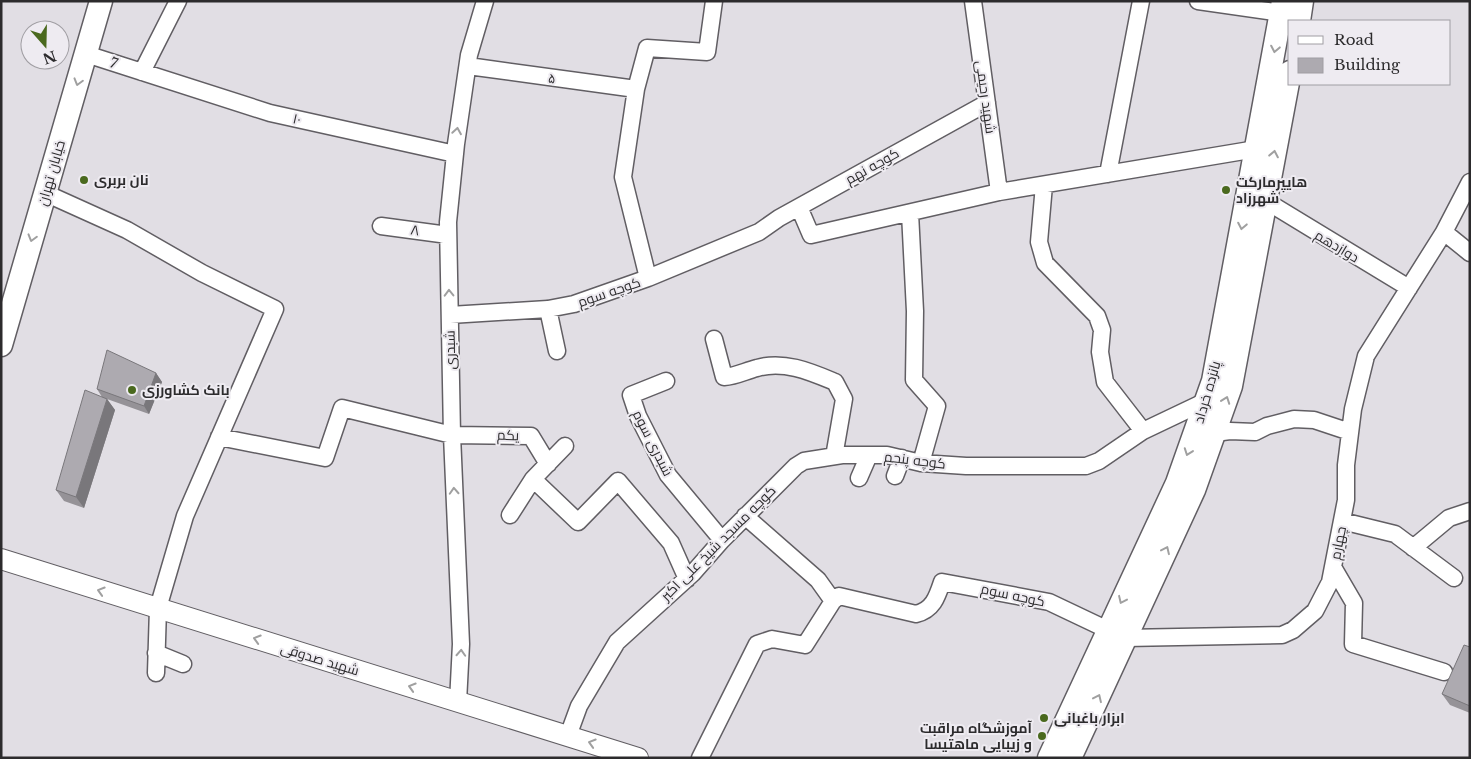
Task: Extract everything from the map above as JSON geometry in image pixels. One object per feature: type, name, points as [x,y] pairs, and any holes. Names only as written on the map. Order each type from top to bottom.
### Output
[{"type":"main road","name":"خیابان تهران","points":[[1,345],[101,1]]},
{"type":"main road","name":"پانزده خرداد","points":[[1070,758],[1176,483],[1213,381],[1256,149],[1288,12],[1302,1]]},
{"type":"main road","name":"پانزده خرداد","points":[[1049,758],[1194,490],[1215,433],[1231,386],[1288,83]]},
{"type":"street","points":[[142,72],[178,1]]},
{"type":"street","name":"شبدری","points":[[458,702],[461,644],[452,435],[448,235],[455,154],[468,66],[485,1]]},
{"type":"street","points":[[648,278],[622,178],[636,89],[647,48],[707,52],[714,1]]},
{"type":"street","name":"شهید رحیمی","points":[[973,1],[1000,192]]},
{"type":"street","points":[[1108,174],[1141,1]]},
{"type":"street","points":[[1198,1],[1288,12]]},
{"type":"street","name":"7","points":[[86,54],[142,72]]},
{"type":"street","name":"۵","points":[[468,66],[636,89]]},
{"type":"street","name":"۱۰","points":[[142,72],[270,113],[455,154]]},
{"type":"street","name":"کوچه نهم","points":[[759,232],[799,207],[987,103]]},
{"type":"street","points":[[799,207],[811,235],[1000,192],[1256,149]]},
{"type":"street","name":"چهارم","points":[[1117,634],[1282,635],[1293,630],[1315,611],[1330,582],[1333,567],[1346,500],[1346,465],[1353,409],[1366,356],[1444,232],[1470,182]]},
{"type":"street","points":[[1044,185],[1039,242],[1045,263],[1097,316],[1102,330],[1101,357],[1105,382],[1143,431]]},
{"type":"street","points":[[45,193],[127,230],[202,273],[275,309],[185,516],[158,608],[156,673]]},
{"type":"street","name":"دوازدهم","points":[[1266,201],[1410,288]]},
{"type":"street","points":[[910,213],[915,311],[914,380],[937,406],[921,463]]},
{"type":"street","name":"۸","points":[[381,226],[448,235]]},
{"type":"street","name":"کوچه سوم","points":[[450,315],[548,309],[574,304],[648,278],[759,232]]},
{"type":"street","points":[[1444,232],[1470,253]]},
{"type":"street","points":[[548,309],[557,351]]},
{"type":"street","points":[[714,339],[724,377],[737,376],[758,368],[775,365],[806,370],[836,382],[844,399],[835,451],[842,455]]},
{"type":"street","name":"شبدری سوم","points":[[666,381],[631,395],[638,416],[668,476],[722,540]]},
{"type":"street","name":"کوچه پنجم","points":[[842,455],[887,455],[921,463],[966,466],[1086,466],[1099,461],[1143,431],[1206,401]]},
{"type":"street","points":[[219,437],[325,458],[342,408],[452,435]]},
{"type":"street","points":[[1215,433],[1230,431],[1255,432],[1267,426],[1294,419],[1314,420],[1350,432]]},
{"type":"street","name":"یکم","points":[[452,435],[531,436],[548,464]]},
{"type":"street","points":[[510,515],[533,479],[565,446]]},
{"type":"street","name":"کوچه مسجد شیخ علی اکبر","points":[[568,736],[580,706],[617,642],[687,579],[745,516],[796,466],[804,461],[842,455]]},
{"type":"street","points":[[858,478],[869,455]]},
{"type":"street","points":[[895,476],[902,458]]},
{"type":"street","points":[[533,479],[578,522],[618,481],[671,543],[687,579]]},
{"type":"street","points":[[1413,548],[1449,518],[1470,511]]},
{"type":"street","points":[[700,758],[757,644],[772,639],[805,644],[833,601],[818,580],[745,516]]},
{"type":"street","points":[[1342,521],[1395,534],[1454,578]]},
{"type":"street","name":"شهید صدوقی","points":[[1,559],[638,758]]},
{"type":"street","points":[[1333,567],[1354,603],[1352,644],[1444,672]]},
{"type":"street","name":"کوچه سوم","points":[[833,601],[839,596],[916,614],[926,612],[936,600],[942,582],[1049,602],[1117,634]]},
{"type":"street","points":[[156,653],[183,664]]},
{"type":"building","name":"بانک کشاورزی","points":[[107,350],[156,373],[144,406],[97,389]]},
{"type":"building","points":[[85,390],[107,399],[76,497],[56,490]]},
{"type":"building","points":[[1464,645],[1470,647],[1470,706],[1442,694]]},
{"type":"place","name":"نان بربری","points":[[84,180]]},
{"type":"place","name":"هایپرمارکت شهرزاد","points":[[1226,190]]},
{"type":"place","name":"بانک کشاورزی","points":[[132,390]]},
{"type":"place","name":"ابزار باغبانی","points":[[1044,718]]},
{"type":"place","name":"آموزشگاه مراقبت و زیبایی ماهتیسا","points":[[1042,736]]}]
